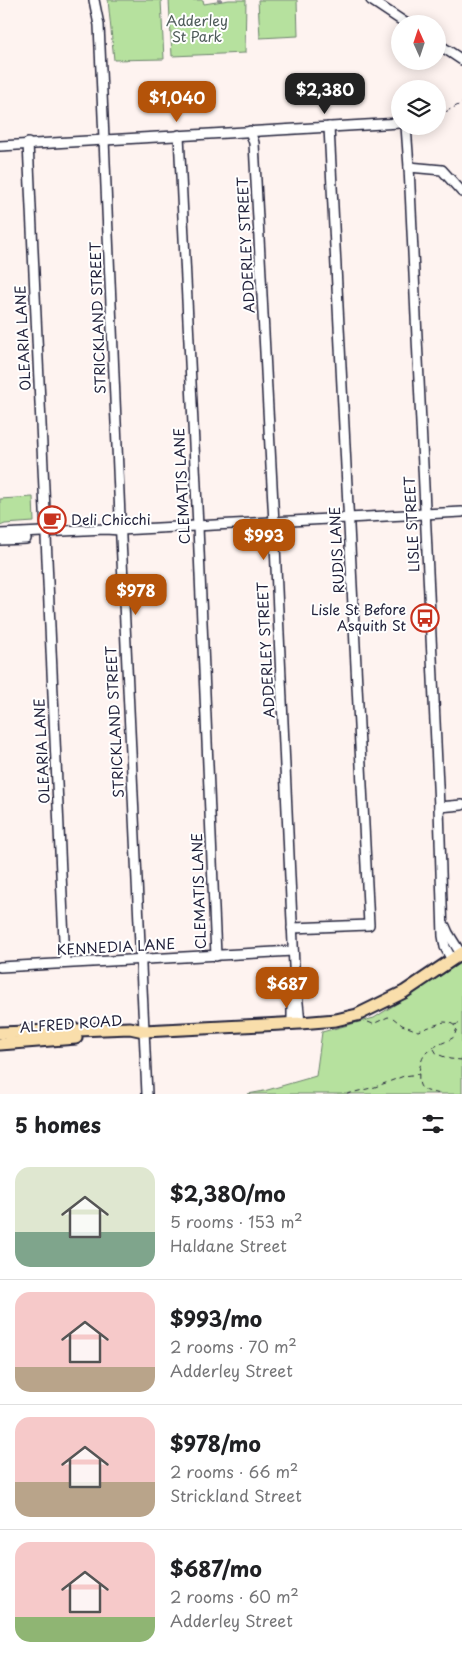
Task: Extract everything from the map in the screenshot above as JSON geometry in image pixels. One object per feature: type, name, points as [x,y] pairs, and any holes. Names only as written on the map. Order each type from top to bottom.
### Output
[{"type":"main road","name":"ALFRED ROAD","points":[[0,1033],[130,1028],[144,1030],[296,1024],[336,1020],[363,1012],[380,1004],[402,986],[457,952]]},
{"type":"main road","name":"ALFRED ROAD","points":[[0,1044],[130,1035],[144,1030]]},
{"type":"street","name":"STRICKLAND STREET","points":[[94,0],[99,25],[120,530],[147,1094]]},
{"type":"street","points":[[371,0],[393,15]]},
{"type":"street","points":[[446,49],[462,60]]},
{"type":"street","points":[[0,146],[391,124]]},
{"type":"street","name":"RUDIS LANE","points":[[292,928],[370,925],[329,127]]},
{"type":"street","name":"ADDERLEY STREET","points":[[250,131],[254,143],[274,523],[295,988],[298,994],[296,1024]]},
{"type":"street","name":"CLEMATIS LANE","points":[[179,135],[216,956]]},
{"type":"street","name":"LISLE STREET","points":[[407,135],[426,514],[444,920],[443,936],[457,952]]},
{"type":"street","name":"OLEARIA LANE","points":[[28,143],[65,964]]},
{"type":"street","points":[[409,167],[442,170],[462,192]]},
{"type":"street","points":[[0,534],[104,534],[120,530],[462,512]]},
{"type":"street","points":[[0,540],[46,534]]},
{"type":"street","points":[[439,806],[462,805]]},
{"type":"street","name":"KENNEDIA LANE","points":[[0,967],[294,951]]},
{"type":"path","points":[[217,0],[226,0]]},
{"type":"path","points":[[446,112],[462,103]]},
{"type":"path","points":[[363,1012],[368,1023],[373,1024],[388,1018],[394,1018],[402,1025],[418,1031],[444,1022],[449,1022],[457,1028],[454,1037],[433,1048],[422,1059],[418,1080],[420,1086],[423,1089],[440,1094]]},
{"type":"path","points":[[454,1025],[462,1023]]},
{"type":"path","points":[[433,1048],[437,1054],[450,1059],[462,1060]]},
{"type":"path","points":[[348,1094],[375,1087],[404,1076],[420,1074]]},
{"type":"green space","points":[[108,0],[161,0],[164,59],[114,60]]},
{"type":"green space","name":"Adderley St Park","points":[[169,0],[203,0],[204,4],[229,0],[246,0],[245,53],[172,56]]},
{"type":"green space","points":[[258,0],[297,0],[298,36],[260,38]]},
{"type":"green space","points":[[33,497],[34,522],[0,526],[0,499]]},
{"type":"green space","points":[[462,962],[462,1094],[248,1094],[316,1076],[322,1032],[374,1018]]},
{"type":"place","name":"Deli Chicchi","points":[[52,520]]},
{"type":"place","name":"Lisle St Before Asquith St","points":[[425,618]]}]
